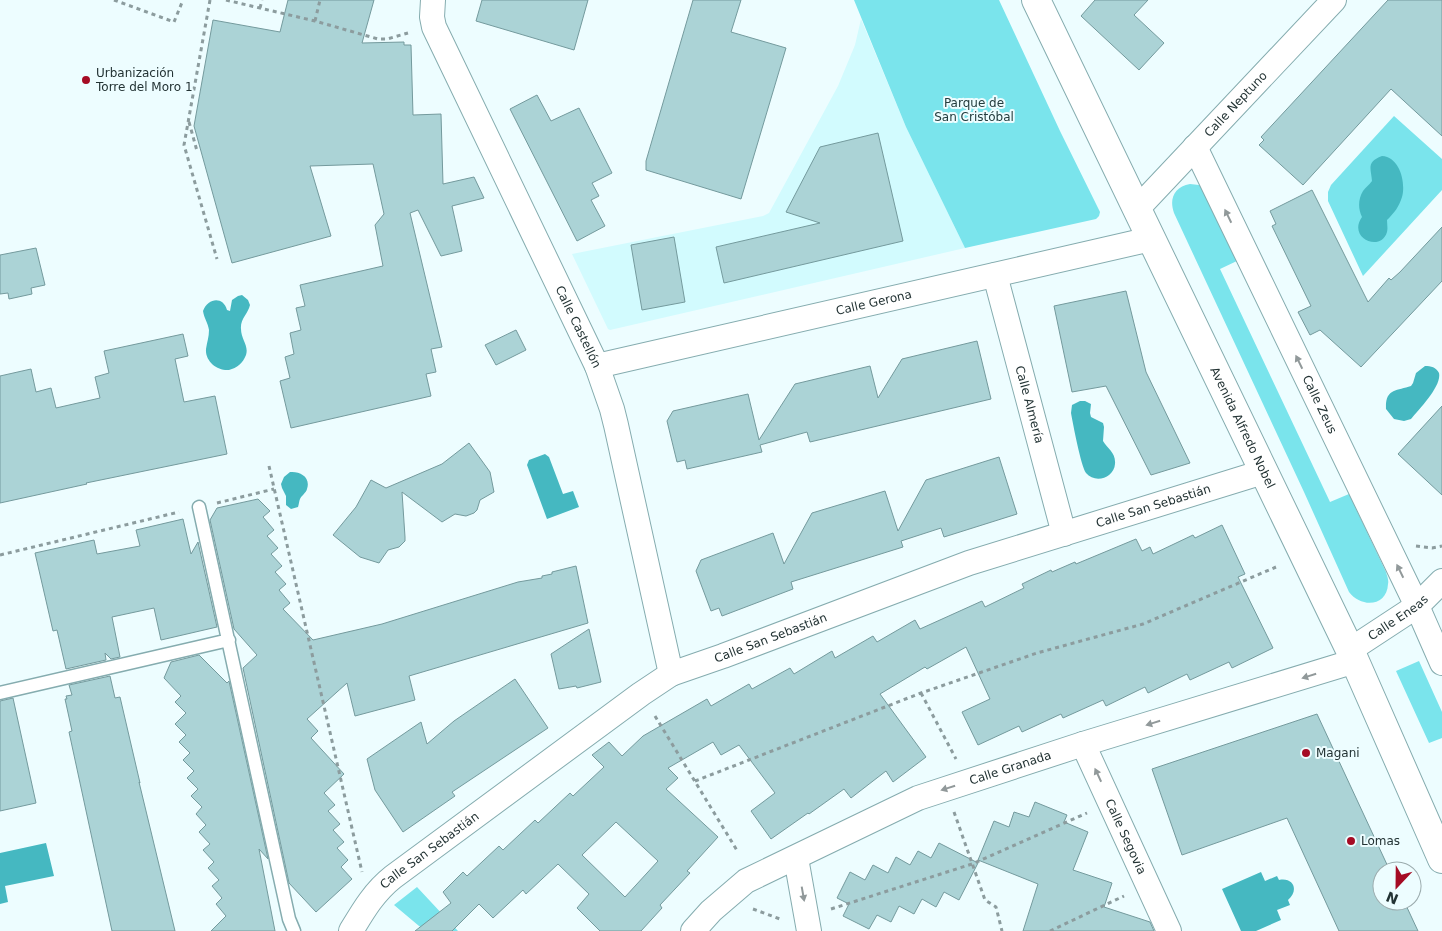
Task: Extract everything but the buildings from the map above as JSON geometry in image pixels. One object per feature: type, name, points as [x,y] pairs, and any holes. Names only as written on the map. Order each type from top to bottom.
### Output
[{"type":"main road","name":"Avenida Alfredo Nobel","points":[[1036,0],[1352,656],[1442,859]]},
{"type":"street","name":"Calle Castellón","points":[[433,0],[432,17],[434,27],[597,366],[616,425],[670,674]]},
{"type":"street","name":"Calle Neptuno","points":[[1137,210],[1334,0]]},
{"type":"street","name":"Calle Zeus","points":[[1195,148],[1417,606],[1442,663]]},
{"type":"street","name":"Calle Gerona","points":[[597,366],[1151,239]]},
{"type":"street","name":"Calle Almería","points":[[995,275],[1064,534]]},
{"type":"street","name":"Calle San Sebastián","points":[[351,931],[371,899],[393,877],[670,674],[723,656],[969,563],[1263,472]]},
{"type":"street","name":"Calle Eneas","points":[[1352,656],[1417,606],[1442,581]]},
{"type":"street","name":"Calle Granada","points":[[693,931],[711,911],[746,881],[918,798],[1352,656]]},
{"type":"street","name":"Calle Segovia","points":[[1083,744],[1169,931]]},
{"type":"street","points":[[796,858],[809,931]]},
{"type":"lane","points":[[199,507],[287,910],[294,931]]},
{"type":"lane","points":[[0,693],[229,640]]},
{"type":"path","points":[[114,0],[174,22],[183,0]]},
{"type":"path","points":[[210,0],[184,145],[217,259]]},
{"type":"path","points":[[226,0],[315,21],[378,39],[387,39],[408,33]]},
{"type":"path","points":[[260,8],[262,0]]},
{"type":"path","points":[[315,21],[320,0]]},
{"type":"path","points":[[188,122],[197,151]]},
{"type":"path","points":[[269,466],[363,876]]},
{"type":"path","points":[[216,503],[274,489]]},
{"type":"path","points":[[0,555],[186,510]]},
{"type":"path","points":[[1414,545],[1432,548],[1442,546]]},
{"type":"path","points":[[695,781],[922,693],[1037,653],[1143,624],[1276,566]]},
{"type":"path","points":[[922,693],[956,760]]},
{"type":"path","points":[[651,710],[738,852]]},
{"type":"path","points":[[954,810],[984,900],[996,907],[1002,931]]},
{"type":"path","points":[[838,906],[972,864],[1084,815]]},
{"type":"path","points":[[1050,931],[1124,896]]},
{"type":"path","points":[[752,908],[787,921]]},
{"type":"shaded area","points":[[861,19],[906,127],[965,248],[608,329],[572,254],[763,216],[769,213],[838,86],[855,45]]},
{"type":"shaded area","points":[[1382,156],[1388,157],[1397,166],[1402,178],[1403,191],[1398,207],[1387,220],[1387,232],[1384,238],[1372,242],[1362,237],[1359,231],[1362,217],[1359,201],[1361,194],[1372,181],[1372,163]]},
{"type":"shaded area","points":[[242,295],[248,300],[250,305],[241,325],[241,333],[247,352],[241,363],[235,368],[229,370],[220,369],[207,357],[206,349],[209,330],[203,311],[208,303],[215,300],[222,302],[227,310],[230,311],[232,300]]},
{"type":"shaded area","points":[[1425,366],[1433,367],[1439,373],[1434,391],[1411,419],[1404,421],[1394,419],[1386,409],[1388,397],[1397,390],[1411,386],[1416,373]]},
{"type":"shaded area","points":[[1080,401],[1091,404],[1091,417],[1103,423],[1103,441],[1115,460],[1114,469],[1104,478],[1099,479],[1090,476],[1086,473],[1082,462],[1071,413],[1072,405]]},
{"type":"shaded area","points":[[545,454],[549,457],[563,494],[573,491],[579,507],[547,519],[527,465],[529,460]]},
{"type":"shaded area","points":[[290,472],[304,476],[308,485],[298,507],[291,509],[286,505],[286,496],[281,484],[284,477]]},
{"type":"shaded area","points":[[46,843],[54,876],[5,886],[8,902],[0,904],[0,853]]},
{"type":"shaded area","points":[[1261,872],[1265,881],[1277,876],[1279,880],[1291,883],[1294,889],[1288,900],[1290,905],[1277,910],[1281,920],[1256,931],[1241,931],[1222,889]]},
{"type":"green space","name":"Parque de San Cristóbal","points":[[854,0],[999,0],[1100,212],[1099,216],[1096,219],[965,248],[906,127]]},
{"type":"green space","points":[[1394,116],[1442,159],[1442,190],[1363,276],[1328,201],[1328,192],[1331,185]]},
{"type":"green space","points":[[1190,184],[1199,185],[1204,188],[1239,260],[1220,269],[1330,502],[1349,494],[1386,572],[1388,581],[1387,592],[1378,601],[1366,603],[1360,601],[1349,592],[1174,213],[1172,203],[1174,194],[1180,188]]},
{"type":"green space","points":[[1419,661],[1442,712],[1442,738],[1429,743],[1396,671]]},
{"type":"green space","points":[[417,887],[458,931],[425,931],[394,905]]},
{"type":"place","name":"Urbanización Torre del Moro 1","points":[[86,80]]},
{"type":"place","name":"Magani","points":[[1306,753]]},
{"type":"place","name":"Lomas","points":[[1351,841]]}]
